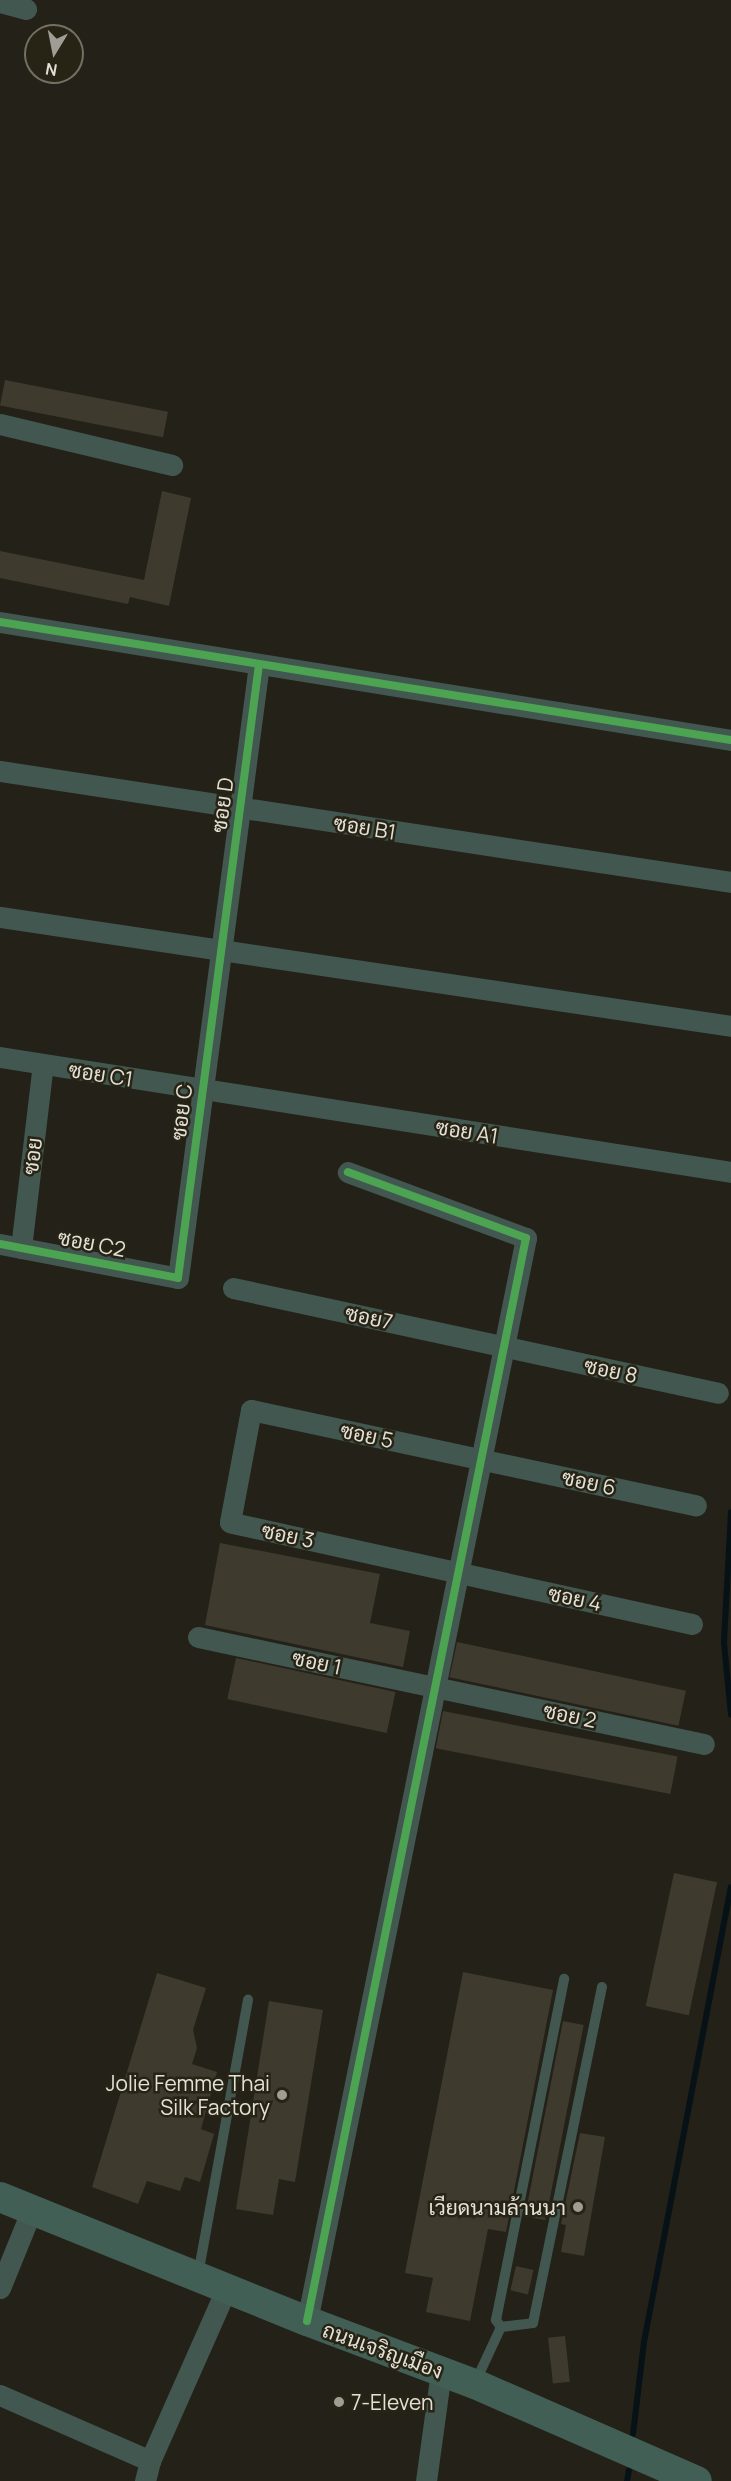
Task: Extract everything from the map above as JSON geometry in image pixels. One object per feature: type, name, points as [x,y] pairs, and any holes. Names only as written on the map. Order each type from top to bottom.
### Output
[{"type":"main road","name":"ถนนเจริญเมือง","points":[[0,2197],[198,2275],[306,2321],[475,2384],[697,2481]]},
{"type":"street","points":[[0,2],[26,9]]},
{"type":"street","points":[[0,424],[172,465]]},
{"type":"street","points":[[0,622],[731,740]]},
{"type":"street","name":"ซอย D","points":[[221,950],[259,664]]},
{"type":"street","name":"ซอย B1","points":[[0,771],[731,882]]},
{"type":"street","points":[[0,917],[731,1026]]},
{"type":"street","name":"ซอย C","points":[[178,1278],[221,950]]},
{"type":"street","name":"ซอย C1","points":[[0,1057],[202,1090]]},
{"type":"street","name":"ซอย","points":[[21,1248],[43,1064]]},
{"type":"street","name":"ซอย A1","points":[[202,1090],[731,1172]]},
{"type":"street","points":[[306,2321],[526,1238],[348,1172]]},
{"type":"street","name":"ซอย C2","points":[[0,1244],[178,1278]]},
{"type":"street","name":"ซอย7","points":[[233,1287],[504,1347]]},
{"type":"street","name":"ซอย 8","points":[[504,1347],[718,1393]]},
{"type":"street","name":"ซอย 5","points":[[251,1410],[482,1459]]},
{"type":"street","name":"ซอย 3","points":[[251,1410],[230,1522],[459,1573]]},
{"type":"street","name":"ซอย 6","points":[[482,1459],[696,1505]]},
{"type":"street","name":"ซอย 4","points":[[459,1573],[692,1624]]},
{"type":"street","name":"ซอย 1","points":[[198,1637],[436,1687]]},
{"type":"street","name":"ซอย 2","points":[[436,1687],[704,1744]]},
{"type":"street","points":[[0,2288],[32,2210]]},
{"type":"street","points":[[0,2395],[148,2471],[227,2287]]},
{"type":"street","points":[[426,2481],[441,2371]]},
{"type":"lane","points":[[501,2327],[496,2320],[564,1979]]},
{"type":"lane","points":[[501,2327],[533,2323],[602,1987]]},
{"type":"lane","points":[[198,2275],[248,1999]]},
{"type":"lane","points":[[475,2384],[501,2327]]},
{"type":"building","points":[[5,380],[168,412],[163,437],[0,406]]},
{"type":"building","points":[[162,491],[191,498],[169,606],[130,597],[128,604],[0,578],[0,551],[144,580]]},
{"type":"building","points":[[220,1543],[380,1574],[370,1623],[410,1631],[403,1667],[205,1625]]},
{"type":"building","points":[[457,1642],[686,1691],[678,1726],[450,1677]]},
{"type":"building","points":[[236,1658],[395,1692],[387,1733],[227,1699]]},
{"type":"building","points":[[443,1711],[678,1757],[670,1794],[436,1748]]},
{"type":"building","points":[[674,1873],[717,1882],[689,2015],[646,2006]]},
{"type":"building","points":[[463,1972],[553,1990],[506,2232],[488,2229],[470,2321],[426,2312],[433,2278],[405,2273]]},
{"type":"building","points":[[157,1973],[206,1988],[193,2030],[197,2048],[192,2064],[217,2072],[201,2129],[214,2134],[200,2182],[185,2177],[180,2191],[147,2181],[138,2204],[92,2187]]},
{"type":"building","name":"Jolie Femme Thai Silk Factory","points":[[269,2001],[323,2010],[295,2182],[279,2179],[273,2215],[236,2209]]},
{"type":"building","points":[[563,2021],[584,2025],[546,2220],[525,2216]]},
{"type":"building","points":[[580,2133],[605,2137],[584,2256],[561,2252],[566,2225],[561,2224]]},
{"type":"building","points":[[516,2266],[534,2270],[528,2294],[510,2290]]},
{"type":"building","points":[[565,2336],[570,2382],[553,2384],[548,2338]]},
{"type":"waterway","points":[[731,1512],[724,1643],[731,1715]]},
{"type":"waterway","points":[[633,2434],[644,2342],[731,1887]]},
{"type":"waterway","points":[[627,2481],[629,2470]]},
{"type":"cycle path","points":[[0,622],[731,740]]},
{"type":"cycle path","points":[[0,1244],[178,1278],[259,664]]},
{"type":"cycle path","points":[[307,2321],[526,1238],[348,1172]]},
{"type":"place","name":"Jolie Femme Thai Silk Factory","points":[[282,2095]]},
{"type":"place","name":"เวียดนามล้านนา","points":[[578,2207]]},
{"type":"place","name":"7-Eleven","points":[[339,2402]]}]
